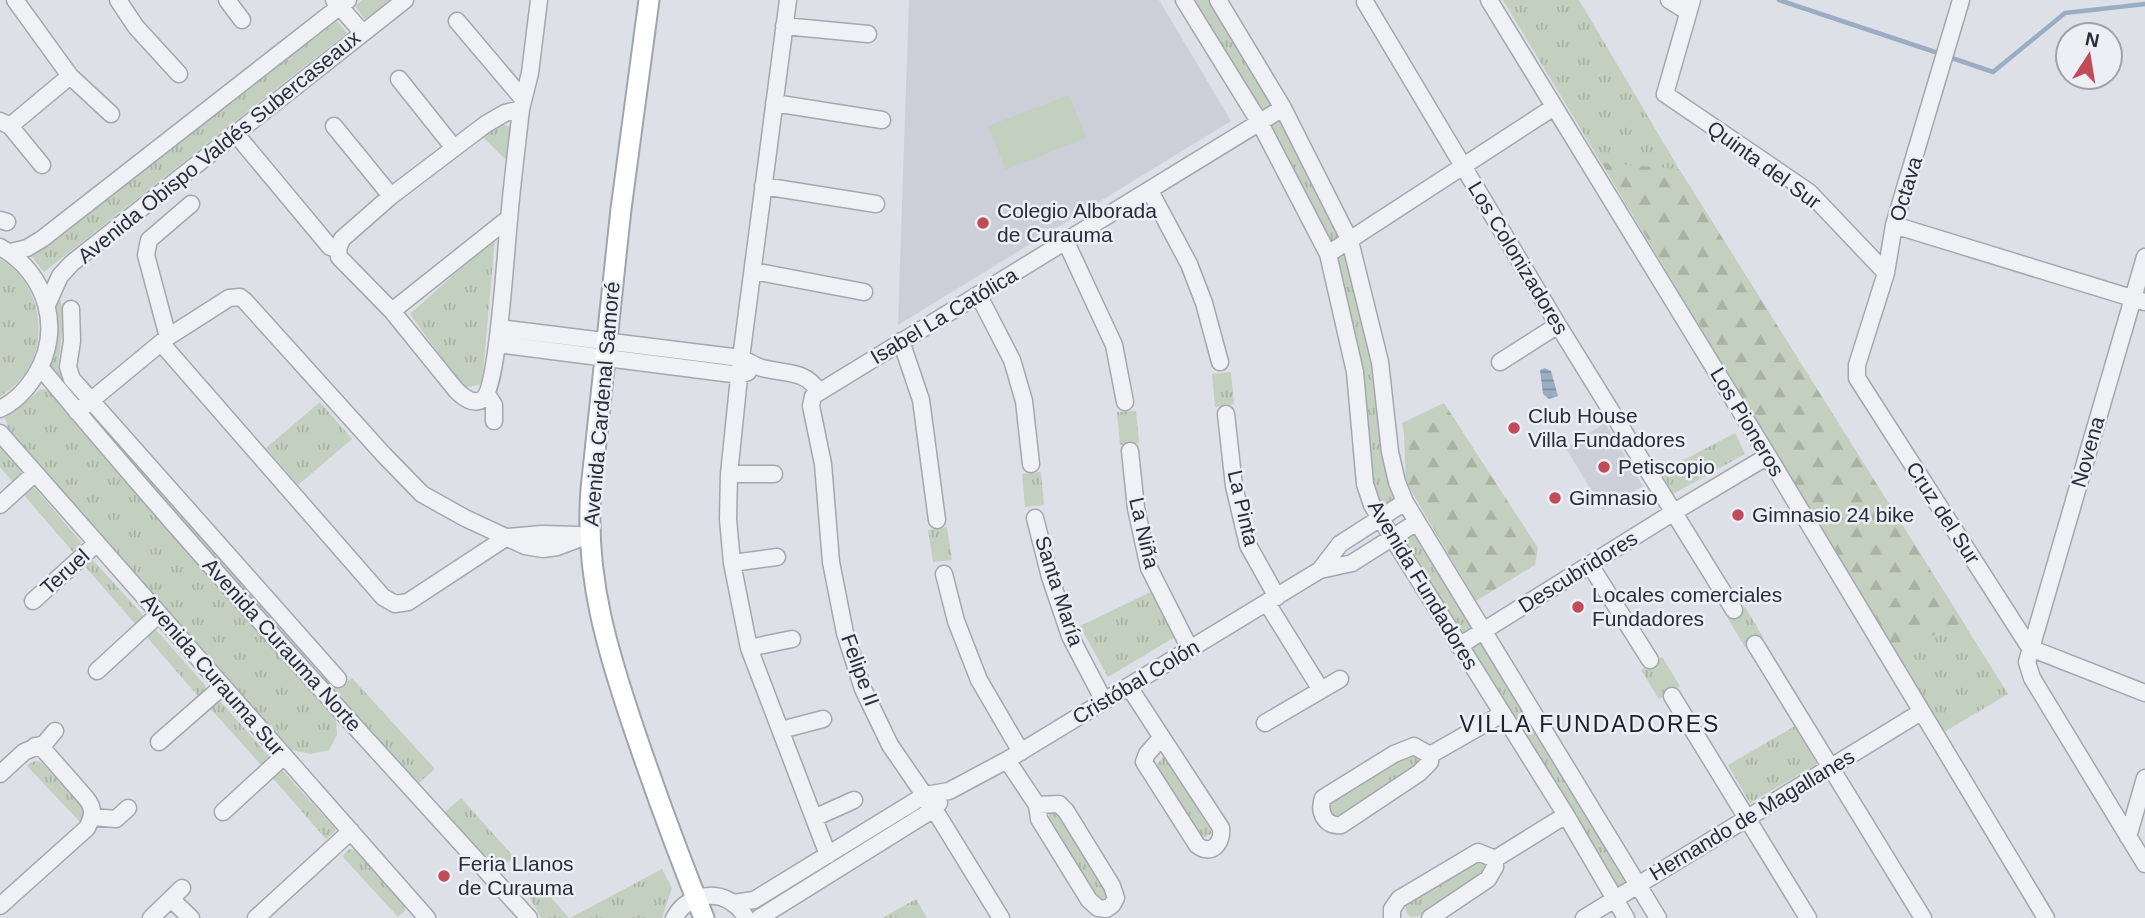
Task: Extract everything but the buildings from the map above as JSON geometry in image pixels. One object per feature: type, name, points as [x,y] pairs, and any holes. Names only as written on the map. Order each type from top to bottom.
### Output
[{"type":"main road","name":"Avenida Cardenal Samoré","points":[[649,0],[606,349],[591,489],[589,535],[594,583],[609,654],[650,777],[704,918]]},
{"type":"street","points":[[15,0],[70,76],[111,114]]},
{"type":"street","points":[[227,0],[242,20]]},
{"type":"street","name":"Avenida Obispo Valdés Subercaseaux","points":[[47,305],[60,276],[72,263],[405,0]]},
{"type":"street","points":[[522,104],[454,148],[391,196],[342,239],[338,249],[339,257],[392,311],[465,398],[474,402],[482,400],[487,394],[498,336],[522,104],[530,73],[539,0]]},
{"type":"street","points":[[788,0],[741,358],[729,474],[728,519],[732,563],[749,648],[828,855]]},
{"type":"street","name":"Avenida Fundadores","points":[[1184,0],[1260,123],[1328,254],[1355,372],[1365,484],[1380,518],[1566,815],[1626,918]]},
{"type":"street","name":"Avenida Fundadores","points":[[1218,0],[1283,108],[1350,241],[1380,362],[1390,452],[1405,502],[1658,918]]},
{"type":"street","name":"Los Pioneros","points":[[1489,0],[2046,918]]},
{"type":"street","points":[[1669,0],[1690,6]]},
{"type":"street","name":"Octava","points":[[1857,378],[1857,365],[1886,273],[1894,225],[1961,0]]},
{"type":"street","points":[[120,1],[136,27],[179,74]]},
{"type":"street","points":[[340,1],[362,32]]},
{"type":"street","name":"Avenida Obispo Valdés Subercaseaux","points":[[5,249],[27,248],[42,239],[340,1]]},
{"type":"street","name":"Los Colonizadores","points":[[1365,2],[1558,325],[1734,610]]},
{"type":"street","name":"Quinta del Sur","points":[[1690,6],[1665,94],[1809,192],[1886,273]]},
{"type":"street","points":[[457,21],[522,104]]},
{"type":"street","points":[[784,26],[868,34]]},
{"type":"street","points":[[42,166],[5,123],[70,76]]},
{"type":"street","points":[[399,79],[454,148]]},
{"type":"street","points":[[774,103],[882,120]]},
{"type":"street","points":[[1328,254],[1554,107]]},
{"type":"street","name":"Isabel La Católica","points":[[818,391],[979,296],[1283,108]]},
{"type":"street","points":[[334,126],[391,196]]},
{"type":"street","points":[[235,133],[330,247],[338,249]]},
{"type":"street","points":[[763,186],[876,204]]},
{"type":"street","points":[[1150,191],[1189,264],[1204,303],[1220,362]]},
{"type":"street","points":[[191,204],[149,240],[146,248],[165,340],[383,597],[395,604],[408,602],[507,537]]},
{"type":"street","points":[[392,311],[509,218]]},
{"type":"street","points":[[1894,225],[2139,300]]},
{"type":"street","points":[[1066,242],[1114,345],[1125,402]]},
{"type":"street","points":[[0,409],[25,390],[40,367],[46,355],[50,321],[43,292],[30,270],[5,249]]},
{"type":"street","name":"Novena","points":[[2030,648],[2139,300],[2145,257]]},
{"type":"street","points":[[753,271],[864,292]]},
{"type":"street","points":[[979,296],[1012,360],[1024,401],[1031,464]]},
{"type":"street","points":[[77,412],[165,340],[229,298],[240,298],[245,300],[422,494],[465,518],[526,546],[543,549],[557,547],[589,535]]},
{"type":"street","points":[[71,309],[72,341],[68,367],[72,379],[338,679]]},
{"type":"street","points":[[1500,362],[1558,325]]},
{"type":"street","points":[[498,336],[606,349],[741,358],[760,368],[799,374],[813,382],[818,391]]},
{"type":"street","points":[[901,341],[921,400],[937,520]]},
{"type":"street","points":[[606,349],[740,375],[760,368]]},
{"type":"street","name":"Avenida Curauma Norte","points":[[40,367],[315,682],[529,918]]},
{"type":"street","name":"Cruz del Sur","points":[[1857,378],[2030,648]]},
{"type":"street","name":"Felipe II","points":[[818,391],[813,396],[811,406],[823,464],[831,562],[845,632],[863,689],[890,745],[925,795],[1002,918]]},
{"type":"street","points":[[487,394],[494,405],[494,421]]},
{"type":"street","name":"La Pinta","points":[[1226,414],[1234,486],[1248,545],[1272,600],[1321,690]]},
{"type":"street","name":"Avenida Curauma Sur","points":[[0,433],[351,831],[418,915]]},
{"type":"street","name":"La Niña","points":[[1130,451],[1136,508],[1149,568],[1191,649]]},
{"type":"street","name":"Descubridores","points":[[1459,646],[1768,456]]},
{"type":"street","points":[[0,505],[35,473]]},
{"type":"street","points":[[729,474],[774,474]]},
{"type":"street","name":"Cristóbal Colón","points":[[1320,570],[1340,544],[1405,502]]},
{"type":"street","name":"Santa María","points":[[1035,518],[1050,577],[1070,636],[1104,701]]},
{"type":"street","name":"Cristóbal Colón","points":[[733,902],[754,900],[925,795],[949,790],[1014,756],[1320,570],[1352,563],[1417,522]]},
{"type":"street","name":"Teruel","points":[[33,601],[97,543]]},
{"type":"street","points":[[732,563],[777,557]]},
{"type":"street","points":[[1590,565],[1650,660]]},
{"type":"street","points":[[944,573],[956,621],[979,680],[1037,805],[1039,819],[1089,900],[1098,908],[1106,909],[1112,905],[1116,898],[1112,886],[1066,811],[1059,804],[1037,805]]},
{"type":"street","points":[[97,671],[159,614]]},
{"type":"street","points":[[749,648],[792,639]]},
{"type":"street","points":[[1755,644],[1923,918]]},
{"type":"street","points":[[2145,693],[2030,648],[2027,662],[2032,678],[2145,864]]},
{"type":"street","points":[[313,650],[315,682]]},
{"type":"street","points":[[1265,723],[1340,678]]},
{"type":"street","points":[[159,742],[223,686]]},
{"type":"street","points":[[1129,687],[1221,828],[1222,836],[1217,846],[1210,850],[1202,849],[1198,845],[1144,762],[1161,737]]},
{"type":"street","points":[[1672,696],[1808,918]]},
{"type":"street","name":"Hernando de Magallanes","points":[[1584,918],[1921,712]]},
{"type":"street","points":[[1430,755],[1502,714]]},
{"type":"street","points":[[781,730],[823,719]]},
{"type":"street","points":[[0,774],[24,752],[45,743],[55,731]]},
{"type":"street","points":[[0,906],[87,828],[93,817],[93,806],[43,749],[35,746]]},
{"type":"street","points":[[1414,746],[1430,755],[1430,762],[1419,773],[1341,825],[1328,823],[1322,815],[1322,799],[1394,754],[1414,746]]},
{"type":"street","points":[[223,812],[284,756]]},
{"type":"street","points":[[2127,837],[2145,778]]},
{"type":"street","name":"Cristóbal Colón","points":[[759,918],[934,809],[949,790]]},
{"type":"street","points":[[814,818],[853,800]]},
{"type":"street","points":[[93,817],[116,819],[128,808]]},
{"type":"street","points":[[1430,918],[1488,879],[1492,874],[1495,859],[1566,815]]},
{"type":"street","points":[[256,918],[351,831]]},
{"type":"street","points":[[1392,918],[1392,909],[1399,899],[1478,852],[1495,859]]},
{"type":"street","points":[[151,918],[176,894],[191,918]]},
{"type":"street","points":[[674,918],[683,905],[696,897],[719,896],[733,902],[746,918]]},
{"type":"shaded area","name":"Colegio Alborada de Curauma","points":[[909,0],[1159,0],[1231,121],[898,325]]},
{"type":"shaded area","name":"Petiscopio","points":[[1605,423],[1643,486],[1603,510],[1566,448]]},
{"type":"green space","points":[[362,0],[393,0],[366,21],[355,6]]},
{"type":"green space","points":[[1189,0],[1211,0],[1273,103],[1267,111],[1257,113]]},
{"type":"green space","points":[[1503,0],[1579,0],[1679,169],[2008,694],[1944,732]]},
{"type":"green space","points":[[337,21],[347,33],[44,272],[31,256]]},
{"type":"green space","points":[[1069,95],[1086,138],[1006,170],[988,126]]},
{"type":"green space","points":[[1282,119],[1340,234],[1336,240],[1326,240],[1268,129],[1275,120]]},
{"type":"green space","points":[[494,122],[511,127],[506,160],[479,133]]},
{"type":"green space","points":[[1602,163],[1679,169],[1965,625],[1894,648]]},
{"type":"green space","points":[[495,238],[482,384],[464,388],[410,314]]},
{"type":"green space","points":[[1341,252],[1348,255],[1377,368],[1386,471],[1395,500],[1386,507],[1380,507],[1371,482],[1333,258]]},
{"type":"green space","points":[[0,259],[23,279],[30,292],[36,306],[38,336],[36,351],[27,370],[17,383],[0,397]]},
{"type":"green space","points":[[60,299],[64,316],[58,366],[74,386],[69,391],[49,367],[57,323],[55,300]]},
{"type":"green space","points":[[1231,372],[1234,404],[1215,407],[1212,374]]},
{"type":"green space","points":[[41,389],[50,391],[336,717],[337,735],[329,750],[311,754],[292,750],[9,431],[5,418]]},
{"type":"green space","points":[[320,402],[352,439],[298,485],[266,448]]},
{"type":"green space","points":[[1444,403],[1538,548],[1535,565],[1476,601],[1406,482],[1402,423]]},
{"type":"green space","points":[[1136,411],[1139,443],[1120,445],[1117,412]]},
{"type":"green space","points":[[93,413],[306,649],[307,661],[91,418]]},
{"type":"green space","points":[[1735,433],[1745,454],[1673,494],[1661,472]]},
{"type":"green space","points":[[0,448],[21,472],[13,482],[0,467]]},
{"type":"green space","points":[[1041,472],[1044,505],[1025,507],[1022,474]]},
{"type":"green space","points":[[30,487],[35,488],[81,542],[73,552],[23,494]]},
{"type":"green space","points":[[947,527],[952,560],[933,562],[928,530]]},
{"type":"green space","points":[[1416,530],[1474,626],[1469,632],[1461,635],[1402,538]]},
{"type":"green space","points":[[91,558],[143,615],[136,625],[83,564]]},
{"type":"green space","points":[[1151,592],[1175,637],[1108,677],[1080,626]]},
{"type":"green space","points":[[1745,607],[1763,637],[1745,647],[1727,617]]},
{"type":"green space","points":[[156,630],[205,685],[206,689],[198,696],[146,636]]},
{"type":"green space","points":[[1476,644],[1485,644],[1629,881],[1624,888],[1615,889],[1471,652]]},
{"type":"green space","points":[[1662,657],[1680,686],[1659,699],[1641,670]]},
{"type":"green space","points":[[320,663],[341,686],[352,678],[435,769],[419,783],[323,679]]},
{"type":"green space","points":[[216,700],[220,701],[269,756],[262,766],[209,707]]},
{"type":"green space","points":[[1795,726],[1817,764],[1750,803],[1728,765]]},
{"type":"green space","points":[[1415,750],[1422,753],[1422,762],[1337,816],[1329,816],[1328,801]]},
{"type":"green space","points":[[1164,755],[1212,833],[1200,840],[1155,768]]},
{"type":"green space","points":[[38,761],[85,810],[82,824],[27,766]]},
{"type":"green space","points":[[282,770],[335,828],[335,832],[326,839],[271,776]]},
{"type":"green space","points":[[461,798],[514,857],[503,866],[481,853],[445,812]]},
{"type":"green space","points":[[919,804],[924,807],[751,915],[749,908]]},
{"type":"green space","points":[[1060,811],[1109,892],[1108,897],[1102,900],[1097,898],[1049,820],[1049,814]]},
{"type":"green space","points":[[350,849],[355,850],[405,905],[405,911],[398,917],[342,856]]},
{"type":"green space","points":[[1479,857],[1489,860],[1489,873],[1418,916],[1411,917],[1407,914],[1405,904]]},
{"type":"green space","points":[[662,869],[672,888],[662,918],[570,918]]},
{"type":"green space","points":[[538,883],[569,918],[541,918],[527,893]]},
{"type":"green space","points":[[916,899],[927,918],[882,918]]},
{"type":"water","points":[[1545,368],[1551,371],[1558,396],[1549,399],[1543,394],[1540,370]]},
{"type":"waterway","points":[[1779,0],[1941,54]]},
{"type":"waterway","points":[[1949,57],[1993,72],[2065,13],[2145,4]]},
{"type":"place","name":"Colegio Alborada de Curauma","points":[[983,223]]},
{"type":"place","name":"Club House Villa Fundadores","points":[[1514,428]]},
{"type":"place","name":"Petiscopio","points":[[1604,467]]},
{"type":"place","name":"Gimnasio","points":[[1555,498]]},
{"type":"place","name":"Gimnasio 24 bike","points":[[1738,515]]},
{"type":"place","name":"Locales comerciales Fundadores","points":[[1578,607]]},
{"type":"place","name":"Feria Llanos de Curauma","points":[[444,876]]},
{"type":"district","name":"VILLA FUNDADORES","points":[[1590,724]]}]
